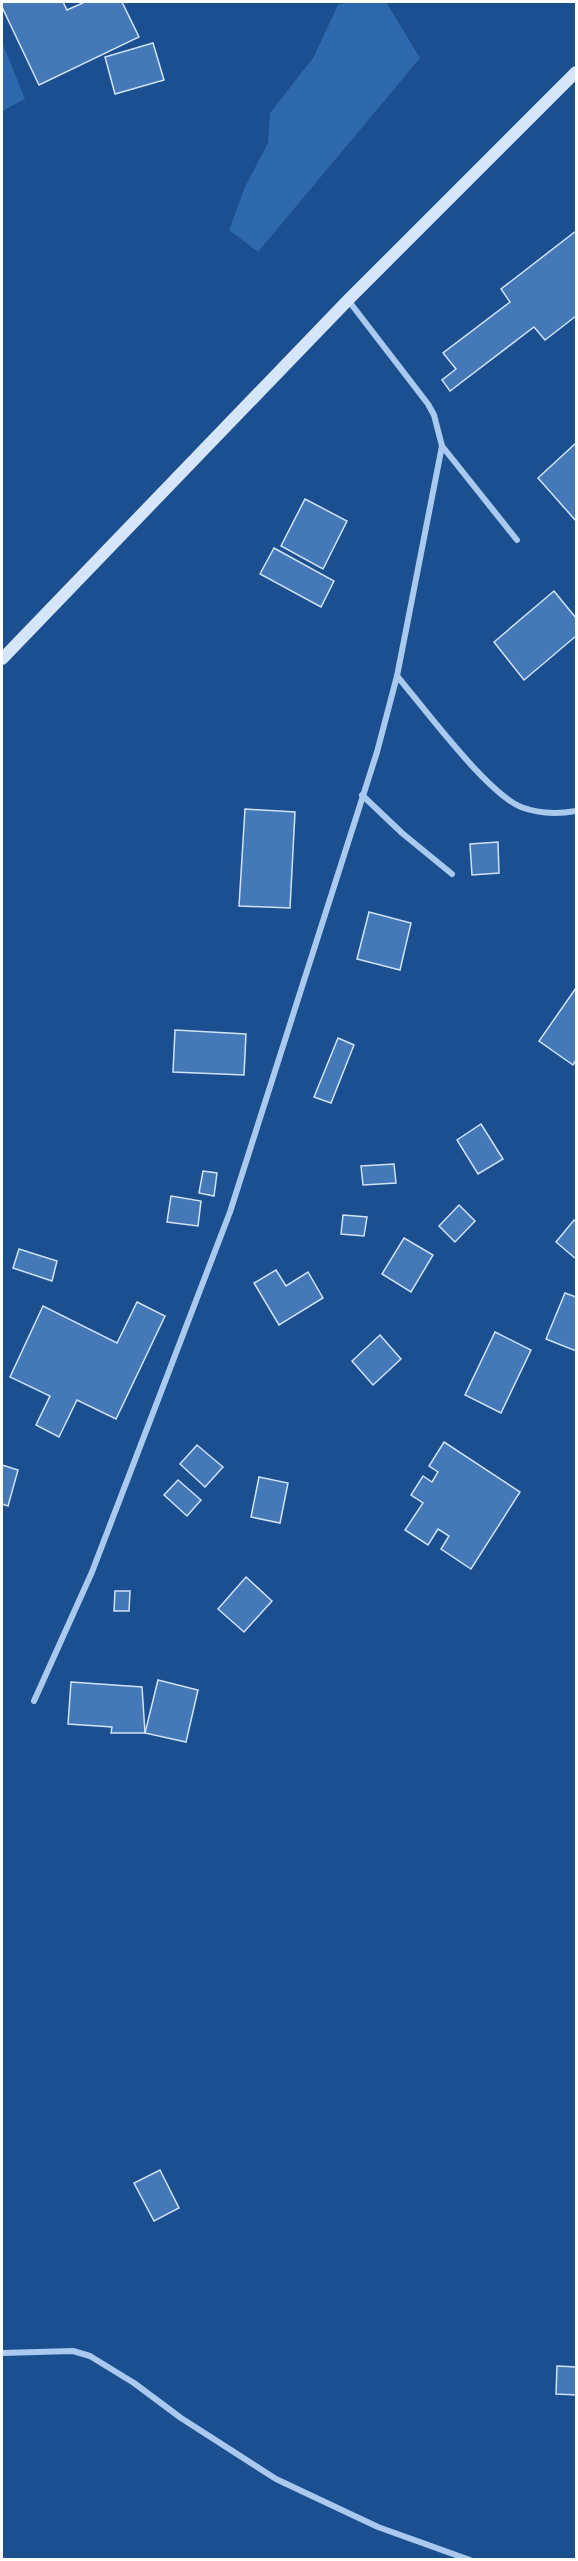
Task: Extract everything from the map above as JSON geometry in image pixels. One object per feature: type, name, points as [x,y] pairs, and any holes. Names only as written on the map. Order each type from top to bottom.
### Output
[{"type":"main road","points":[[2,659],[348,300],[576,72]]},
{"type":"street","points":[[348,300],[428,404],[434,415],[442,446],[518,540]]},
{"type":"street","points":[[34,1701],[92,1572],[230,1212],[377,752],[397,676],[442,446]]},
{"type":"street","points":[[397,676],[477,770],[504,797],[520,807],[543,813],[576,811]]},
{"type":"street","points":[[362,795],[402,833],[452,874]]},
{"type":"street","points":[[2,2353],[73,2351],[90,2356],[134,2383],[180,2418],[276,2479],[378,2527],[470,2559]]},
{"type":"shaded area","points":[[345,2],[386,2],[420,58],[258,252],[229,230],[245,187],[268,143],[270,113],[313,58],[338,5]]},
{"type":"shaded area","points":[[2,42],[25,99],[2,111]]},
{"type":"building","points":[[2,2],[63,2],[67,10],[85,2],[122,2],[139,37],[39,85],[2,7]]},
{"type":"building","points":[[153,43],[164,80],[115,94],[105,57]]},
{"type":"building","points":[[576,231],[576,316],[545,340],[534,327],[450,391],[442,380],[456,369],[443,353],[510,302],[501,289]]},
{"type":"building","points":[[576,443],[576,521],[538,478]]},
{"type":"building","points":[[305,499],[347,521],[323,569],[281,546]]},
{"type":"building","points":[[274,548],[334,581],[321,607],[260,574]]},
{"type":"building","points":[[554,591],[576,618],[576,636],[524,680],[494,642]]},
{"type":"building","points":[[245,809],[295,812],[290,908],[239,906]]},
{"type":"building","points":[[498,842],[499,873],[472,875],[470,844]]},
{"type":"building","points":[[369,912],[411,923],[400,970],[357,959]]},
{"type":"building","points":[[576,988],[576,1060],[573,1065],[539,1041]]},
{"type":"building","points":[[175,1030],[246,1034],[244,1075],[173,1072]]},
{"type":"building","points":[[338,1038],[354,1045],[331,1103],[314,1097]]},
{"type":"building","points":[[481,1124],[503,1159],[478,1174],[457,1140]]},
{"type":"building","points":[[394,1164],[396,1183],[363,1185],[361,1166]]},
{"type":"building","points":[[203,1171],[217,1173],[214,1196],[199,1193]]},
{"type":"building","points":[[171,1196],[201,1201],[198,1226],[167,1222]]},
{"type":"building","points":[[459,1205],[475,1221],[455,1242],[439,1226]]},
{"type":"building","points":[[343,1215],[367,1217],[364,1236],[341,1234]]},
{"type":"building","points":[[574,1220],[576,1222],[576,1259],[556,1242]]},
{"type":"building","points":[[404,1238],[433,1255],[411,1292],[382,1274]]},
{"type":"building","points":[[19,1249],[57,1261],[52,1281],[13,1268]]},
{"type":"building","points":[[276,1270],[286,1286],[308,1272],[323,1298],[279,1325],[254,1283]]},
{"type":"building","points":[[565,1293],[576,1297],[576,1351],[546,1339]]},
{"type":"building","points":[[137,1302],[165,1316],[116,1419],[77,1400],[59,1437],[36,1425],[50,1396],[10,1377],[43,1306],[117,1343]]},
{"type":"building","points":[[495,1332],[531,1350],[501,1413],[465,1395]]},
{"type":"building","points":[[380,1335],[401,1359],[373,1385],[352,1361]]},
{"type":"building","points":[[444,1442],[520,1492],[471,1569],[441,1549],[449,1536],[438,1529],[428,1545],[405,1530],[423,1503],[411,1495],[423,1476],[432,1482],[438,1472],[429,1466]]},
{"type":"building","points":[[197,1445],[223,1467],[205,1487],[180,1464]]},
{"type":"building","points":[[2,1465],[18,1470],[8,1506],[2,1504]]},
{"type":"building","points":[[259,1477],[288,1483],[280,1523],[251,1517]]},
{"type":"building","points":[[178,1480],[201,1500],[187,1516],[164,1495]]},
{"type":"building","points":[[246,1577],[272,1601],[244,1632],[218,1609]]},
{"type":"building","points":[[115,1591],[130,1591],[129,1611],[114,1611]]},
{"type":"building","points":[[158,1680],[198,1690],[186,1742],[145,1733]]},
{"type":"building","points":[[71,1682],[142,1687],[145,1733],[111,1733],[112,1727],[68,1724]]},
{"type":"building","points":[[160,2170],[179,2208],[154,2221],[134,2183]]},
{"type":"building","points":[[557,2366],[576,2367],[576,2395],[556,2394]]}]
